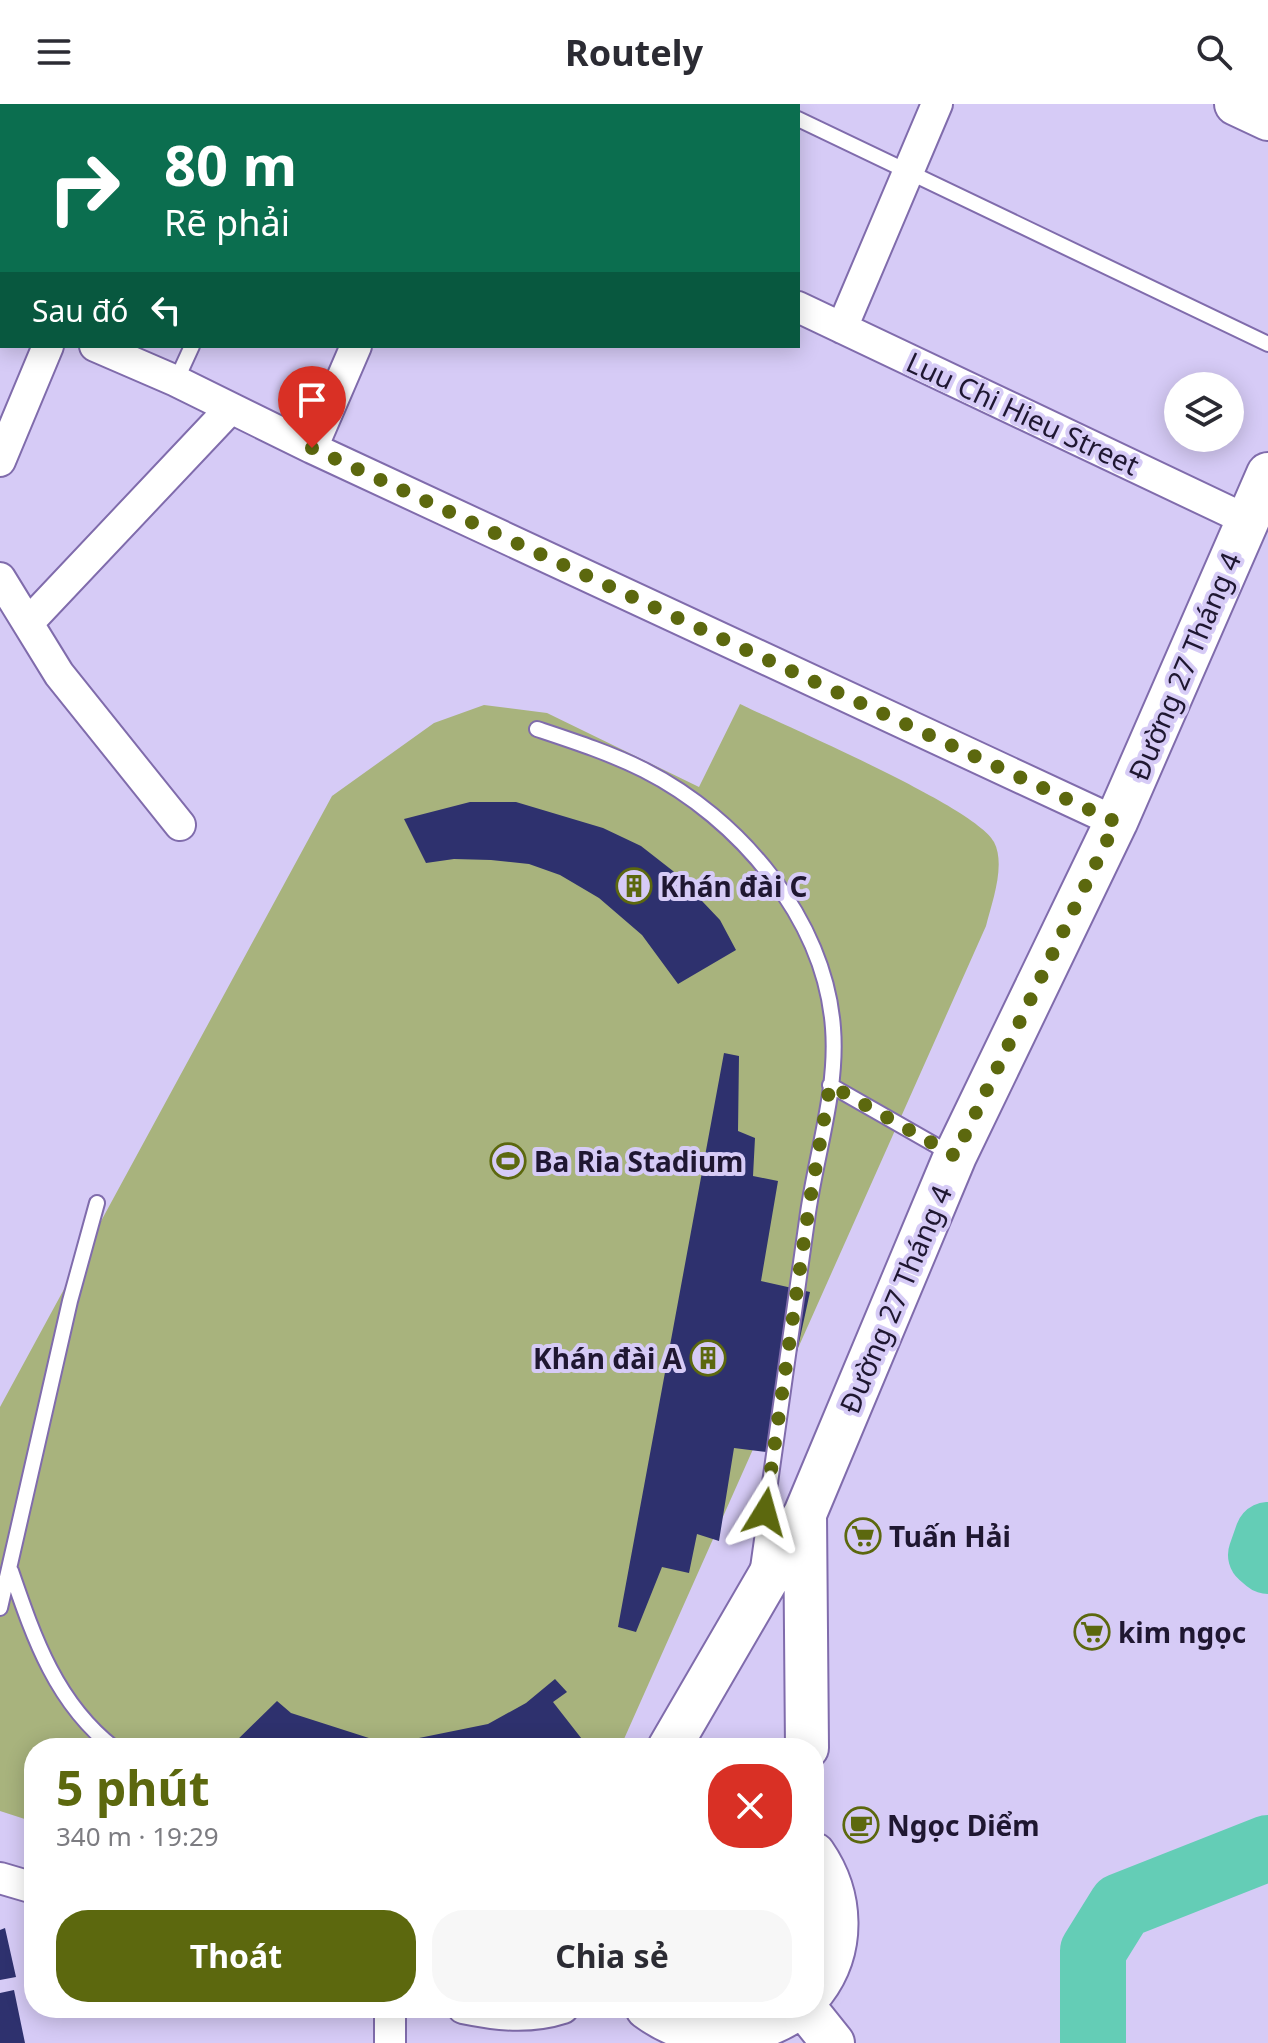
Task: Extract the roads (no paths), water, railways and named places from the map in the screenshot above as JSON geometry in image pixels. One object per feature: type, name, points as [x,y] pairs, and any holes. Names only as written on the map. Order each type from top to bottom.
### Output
[{"type":"street","points":[[842,328],[937,104]]},
{"type":"street","points":[[1236,104],[1268,119]]},
{"type":"street","name":"Luu Chi Hieu Street","points":[[800,308],[1247,520]]},
{"type":"street","points":[[0,461],[47,348]]},
{"type":"street","points":[[100,348],[1116,822]]},
{"type":"street","points":[[312,448],[355,348]]},
{"type":"street","points":[[28,623],[230,409]]},
{"type":"street","name":"Đường 27 Tháng 4","points":[[675,1738],[805,1514],[955,1156],[1116,822],[1268,474]]},
{"type":"street","points":[[0,578],[59,674],[180,825]]},
{"type":"street","points":[[805,1514],[807,1738]]},
{"type":"street","points":[[824,1869],[837,1909],[836,1943],[824,1977]]},
{"type":"street","points":[[0,1878],[24,1885]]},
{"type":"street","points":[[390,2018],[390,2043]]},
{"type":"street","points":[[662,2018],[700,2034],[732,2036],[777,2023],[784,2018]]},
{"type":"street","points":[[813,2018],[833,2043]]},
{"type":"lane","points":[[800,120],[1268,344]]},
{"type":"lane","points":[[176,381],[191,348]]},
{"type":"lane","points":[[537,729],[645,770],[686,795],[762,864],[809,938],[826,980],[833,1029],[830,1085],[809,1206],[753,1604]]},
{"type":"lane","points":[[830,1085],[955,1156]]},
{"type":"lane","points":[[0,1608],[11,1571],[67,1315],[97,1203]]},
{"type":"lane","points":[[11,1571],[52,1677],[75,1711],[103,1738]]},
{"type":"waterway","points":[[1268,1535],[1261,1555],[1268,1561]]},
{"type":"waterway","points":[[1093,2043],[1093,1951],[1121,1906],[1268,1848]]},
{"type":"place","name":"Khán đài C","points":[[634,886]]},
{"type":"place","name":"Ba Ria Stadium","points":[[508,1161]]},
{"type":"place","name":"Khán đài A","points":[[708,1358]]},
{"type":"place","name":"Tuấn Hải","points":[[863,1536]]},
{"type":"place","name":"kim ngọc","points":[[1092,1632]]},
{"type":"place","name":"Ngọc Diểm","points":[[861,1825]]}]
